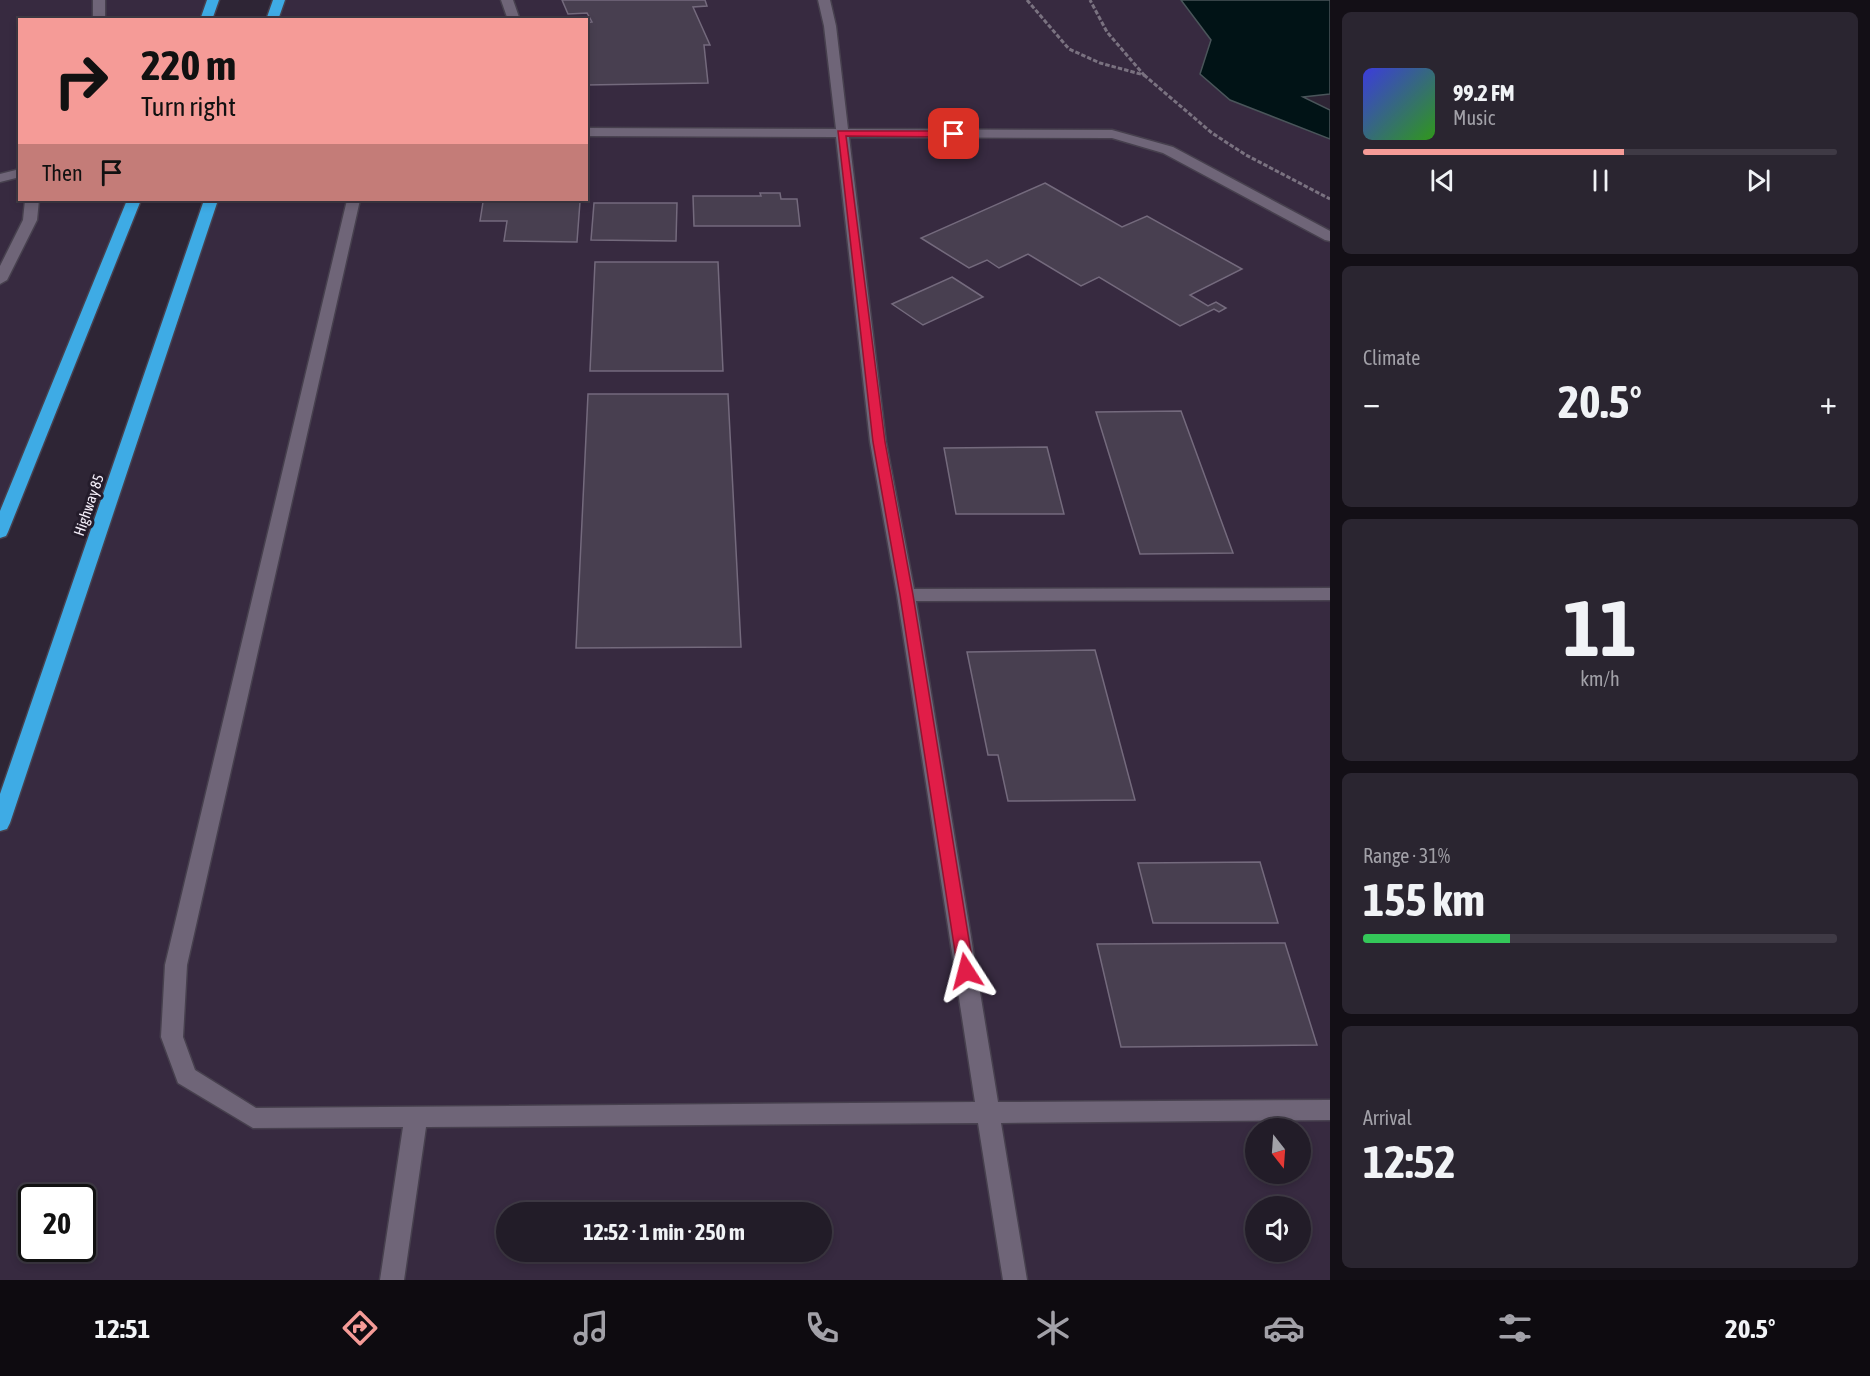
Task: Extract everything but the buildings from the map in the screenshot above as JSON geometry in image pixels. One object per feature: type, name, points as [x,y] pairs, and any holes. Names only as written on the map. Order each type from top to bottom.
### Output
[{"type":"highway","points":[[207,18],[213,0]]},
{"type":"highway","points":[[273,18],[279,0]]},
{"type":"highway","points":[[0,532],[134,201]]},
{"type":"highway","name":"Highway 85","points":[[0,823],[211,201]]},
{"type":"street","points":[[99,0],[99,18]]},
{"type":"street","points":[[507,0],[513,18]]},
{"type":"street","points":[[824,0],[830,26],[879,442],[906,595],[1015,1280]]},
{"type":"street","points":[[588,132],[1100,134],[1128,137],[1168,150],[1330,237]]},
{"type":"street","points":[[0,178],[18,174]]},
{"type":"street","points":[[0,280],[30,220],[32,201]]},
{"type":"street","points":[[353,201],[176,965],[172,1037],[186,1076],[253,1118],[1330,1110]]},
{"type":"street","points":[[906,595],[1330,594]]},
{"type":"street","points":[[392,1280],[416,1116]]},
{"type":"path","points":[[1027,0],[1042,14],[1063,45],[1072,52],[1121,70],[1144,75]]},
{"type":"path","points":[[1090,0],[1107,32],[1144,75],[1212,132],[1246,155],[1330,199]]},
{"type":"shaded area","points":[[0,0],[213,0],[206,18],[18,18],[18,201],[134,201],[0,532]]},
{"type":"shaded area","points":[[279,0],[1181,0],[1211,40],[1200,74],[1230,100],[1330,139],[1330,1280],[0,1280],[0,823],[211,201],[588,201],[588,18],[272,18]]},
{"type":"shaded area","points":[[1181,0],[1330,0],[1330,94],[1303,97],[1330,110],[1330,139],[1230,100],[1200,74],[1211,40]]},
{"type":"route","points":[[954,134],[841,134],[879,442],[906,595],[966,971]]}]
